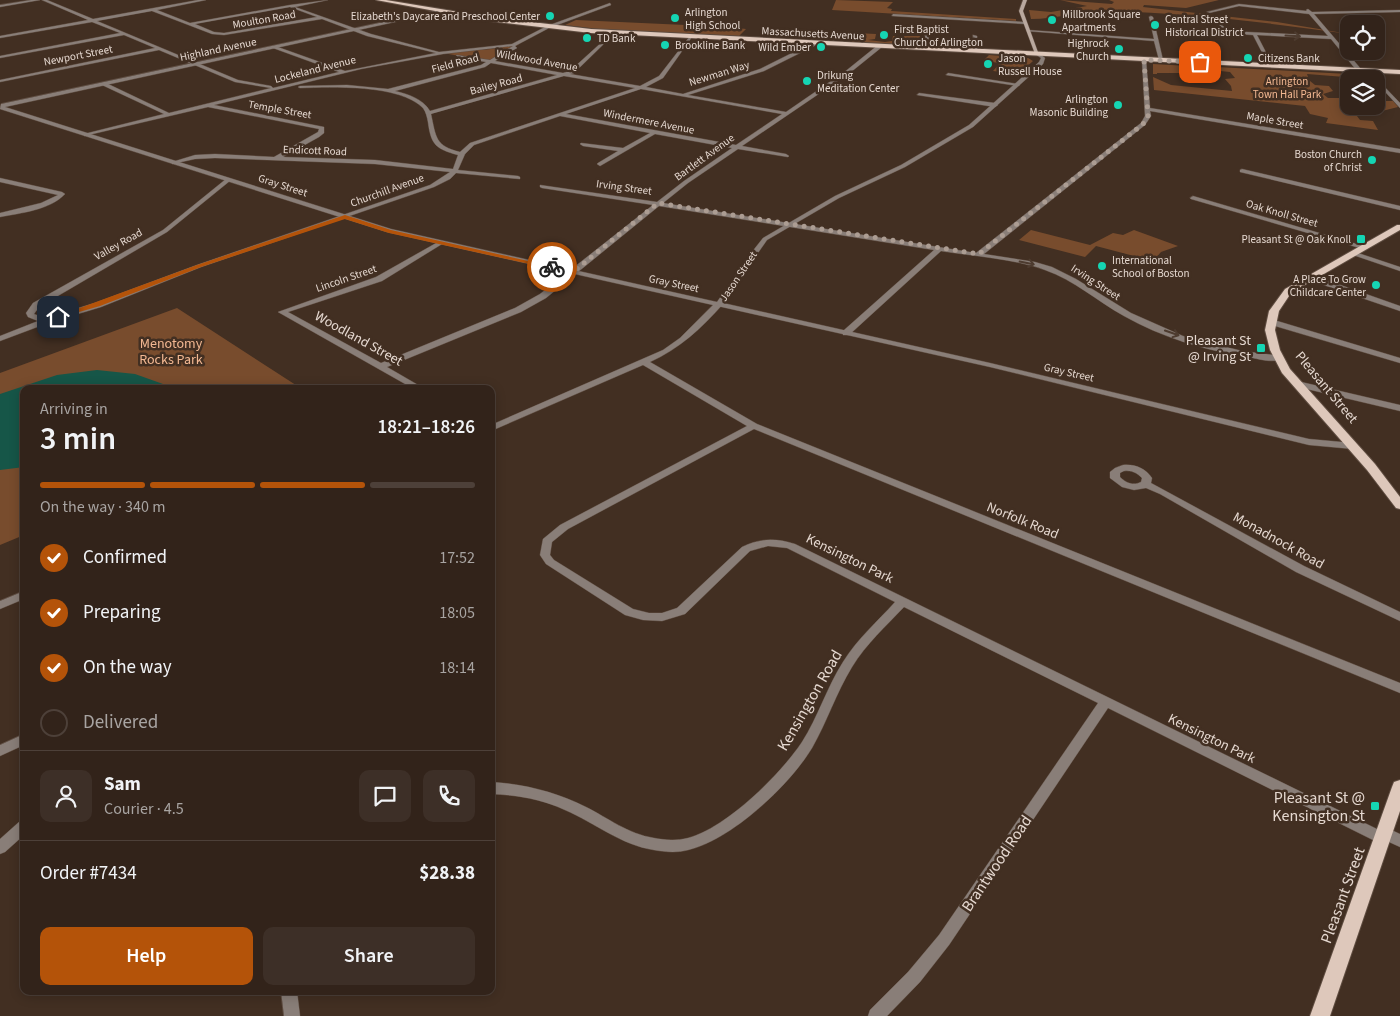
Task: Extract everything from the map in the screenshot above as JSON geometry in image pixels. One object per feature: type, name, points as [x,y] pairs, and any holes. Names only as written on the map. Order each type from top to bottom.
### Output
[{"type":"main road","name":"Massachusetts Avenue","points":[[379,0],[548,27],[613,33],[1358,70]]},
{"type":"main road","points":[[1025,0],[1021,11],[1037,54]]},
{"type":"main road","name":"Massachusetts Avenue","points":[[1385,73],[1400,74]]},
{"type":"main road","points":[[1271,322],[1276,306],[1288,291],[1400,227]]},
{"type":"main road","name":"Pleasant Street","points":[[1271,322],[1270,332],[1278,358],[1297,384],[1352,446],[1400,505]]},
{"type":"main road","name":"Pleasant Street","points":[[1320,1016],[1390,838],[1400,787]]},
{"type":"street","points":[[0,6],[38,0]]},
{"type":"street","points":[[44,0],[195,64],[245,83],[282,87],[346,86],[387,91],[418,101],[428,113],[433,141],[445,150],[460,154]]},
{"type":"street","points":[[0,37],[204,0]]},
{"type":"street","points":[[189,24],[326,0]]},
{"type":"street","name":"Lockeland Avenue","points":[[86,135],[344,72],[443,53],[491,49],[522,42],[548,27],[610,4]]},
{"type":"street","points":[[1209,12],[1239,5],[1311,13],[1399,11]]},
{"type":"street","name":"Wildwood Avenue","points":[[290,6],[354,30],[399,44],[785,113]]},
{"type":"street","points":[[1306,7],[1358,70]]},
{"type":"street","name":"Moulton Road","points":[[153,10],[218,34],[233,34],[321,18]]},
{"type":"street","name":"Highland Avenue","points":[[0,107],[440,11]]},
{"type":"street","points":[[893,15],[1025,23]]},
{"type":"street","points":[[1151,17],[1161,60]]},
{"type":"street","points":[[1217,22],[1227,32],[1332,38]]},
{"type":"street","points":[[1028,32],[1156,40]]},
{"type":"street","name":"Bailey Road","points":[[428,113],[566,75],[576,70],[613,33]]},
{"type":"street","points":[[926,49],[927,33]]},
{"type":"street","points":[[1254,33],[1271,66]]},
{"type":"street","points":[[0,58],[124,34]]},
{"type":"street","points":[[455,170],[460,154],[472,144],[640,88],[661,76],[690,36]]},
{"type":"street","points":[[975,36],[977,51]]},
{"type":"street","name":"Field Road","points":[[387,91],[493,62],[522,42]]},
{"type":"street","name":"Newman Way","points":[[682,95],[762,70],[816,43]]},
{"type":"street","points":[[275,46],[344,72]]},
{"type":"street","name":"Bartlett Avenue","points":[[382,366],[518,310],[543,296],[658,203],[734,148],[849,71],[880,46]]},
{"type":"street","name":"Newport Street","points":[[0,81],[159,48]]},
{"type":"street","name":"Jason Street","points":[[495,426],[644,362],[679,344],[719,304],[756,248],[765,239],[838,196],[903,166],[971,126],[1041,63],[1043,58],[1037,54]]},
{"type":"street","points":[[979,254],[1138,129],[1146,120],[1144,60]]},
{"type":"street","points":[[948,74],[1018,85]]},
{"type":"street","points":[[104,84],[169,115]]},
{"type":"street","points":[[1385,89],[1400,106]]},
{"type":"street","points":[[919,94],[995,105]]},
{"type":"street","name":"Temple Street","points":[[206,105],[322,128],[321,133],[317,136],[276,158]]},
{"type":"street","name":"Gray Street","points":[[0,107],[389,231],[1098,390],[1309,442],[1352,446]]},
{"type":"street","name":"Maple Street","points":[[1147,109],[1400,151]]},
{"type":"street","name":"Windermere Avenue","points":[[560,115],[786,156]]},
{"type":"street","points":[[600,164],[653,133]]},
{"type":"street","points":[[583,144],[623,150]]},
{"type":"street","name":"Endicott Road","points":[[174,163],[205,156],[276,158],[386,163],[518,178]]},
{"type":"street","name":"Churchill Avenue","points":[[0,340],[46,321],[98,305],[199,266],[432,186],[455,170]]},
{"type":"street","points":[[1242,171],[1400,208]]},
{"type":"street","points":[[0,180],[62,194],[50,202],[0,216]]},
{"type":"street","name":"Valley Road","points":[[46,321],[31,315],[30,313],[36,305],[165,231],[228,180]]},
{"type":"street","name":"Irving Street","points":[[542,186],[1035,264],[1057,271],[1082,283],[1130,316],[1172,334],[1246,354],[1278,358]]},
{"type":"street","name":"Oak Knoll Street","points":[[1193,198],[1365,248]]},
{"type":"street","name":"Lincoln Street","points":[[282,312],[379,279],[440,243]]},
{"type":"street","points":[[846,333],[940,248]]},
{"type":"street","points":[[1355,254],[1400,269]]},
{"type":"street","points":[[1312,278],[1400,309]]},
{"type":"street","name":"Woodland Street","points":[[282,312],[414,385]]},
{"type":"street","points":[[1271,322],[1400,361]]},
{"type":"street","name":"Norfolk Road","points":[[644,362],[754,426],[1400,688]]},
{"type":"street","points":[[1297,384],[1400,408]]},
{"type":"street","name":"Kensington Park","points":[[754,426],[564,527],[547,541],[545,555],[550,562],[629,612],[643,617],[670,616],[681,611],[746,549],[755,544],[768,542],[792,546],[1104,702],[1390,838]]},
{"type":"street","name":"Monadnock Road","points":[[1146,484],[1180,500],[1300,569],[1400,617]]},
{"type":"street","points":[[0,605],[20,597]]},
{"type":"street","name":"Kensington Road","points":[[495,788],[519,790],[552,798],[577,809],[620,833],[646,843],[678,846],[695,841],[736,817],[776,783],[798,759],[848,663],[903,601]]},
{"type":"street","name":"Brantwood Road","points":[[876,1016],[914,977],[944,940],[1104,702]]},
{"type":"street","points":[[0,750],[20,741]]},
{"type":"street","points":[[0,848],[20,830]]},
{"type":"street","points":[[289,995],[292,1016]]},
{"type":"green space","points":[[836,0],[893,2],[887,8],[892,9],[891,11],[1016,19],[1016,21],[832,10]]},
{"type":"green space","points":[[1060,0],[1112,4],[1114,2],[1109,0],[1219,0],[1186,8],[1144,5],[1143,7],[1277,22],[1340,33],[1230,19],[1140,12],[1100,11],[1031,19],[1029,10],[1051,12],[1087,6]]},
{"type":"green space","points":[[576,20],[746,29],[739,36],[598,29],[565,25]]},
{"type":"green space","points":[[855,33],[876,34],[875,39],[868,40],[885,42],[892,41],[893,36],[926,36],[926,49],[850,45]]},
{"type":"green space","points":[[522,42],[493,62],[443,53],[491,49]]},
{"type":"green space","points":[[989,55],[1028,58],[1033,61],[1019,74],[993,71],[1000,63],[983,61]]},
{"type":"green space","points":[[1153,64],[1189,66],[1191,70],[1182,69],[1183,73],[1153,74]]},
{"type":"green space","name":"Arlington Town Hall Park","points":[[1217,67],[1340,74],[1340,77],[1307,74],[1308,77],[1305,77],[1315,85],[1329,86],[1333,91],[1323,94],[1328,98],[1340,98],[1340,115],[1356,115],[1360,120],[1373,121],[1378,130],[1326,123],[1328,118],[1310,114],[1305,106],[1154,90],[1153,77],[1171,85],[1232,91],[1231,86],[1225,79],[1235,78],[1230,72],[1220,71]]},
{"type":"green space","name":"Arlington Town Hall Park","points":[[1385,101],[1393,101],[1398,107],[1385,110]]},
{"type":"green space","points":[[1031,230],[1090,245],[1113,233],[1123,235],[1134,230],[1178,246],[1161,252],[1153,261],[1096,246],[1085,257],[1019,240]]},
{"type":"green space","name":"Menotomy Rocks Park","points":[[177,308],[296,385],[20,385],[20,537],[0,545],[0,373]]},
{"type":"water","points":[[97,370],[135,374],[166,385],[27,385],[57,375]]},
{"type":"water","points":[[20,387],[20,468],[0,470],[0,394]]},
{"type":"way so far","points":[[552,267],[573,272],[658,203],[979,254],[1143,124],[1148,116],[1144,60],[1200,62]]},
{"type":"place","name":"Elizabeth's Daycare and Preschool Center","points":[[550,16]]},
{"type":"place","name":"Arlington High School","points":[[675,18]]},
{"type":"place","name":"Millbrook Square Apartments","points":[[1052,20]]},
{"type":"place","name":"Central Street Historical District","points":[[1155,25]]},
{"type":"place","name":"First Baptist Church of Arlington","points":[[884,35]]},
{"type":"place","name":"TD Bank","points":[[587,38]]},
{"type":"place","name":"Brookline Bank","points":[[665,45]]},
{"type":"place","name":"Wild Ember","points":[[821,47]]},
{"type":"place","name":"Highrock Church","points":[[1119,49]]},
{"type":"place","name":"Citizens Bank","points":[[1248,58]]},
{"type":"place","name":"Jason Russell House","points":[[988,64]]},
{"type":"place","name":"Drikung Meditation Center","points":[[807,81]]},
{"type":"place","name":"Arlington Masonic Building","points":[[1118,105]]},
{"type":"place","name":"Boston Church of Christ","points":[[1372,160]]},
{"type":"place","name":"Pleasant St @ Oak Knoll","points":[[1361,239]]},
{"type":"place","name":"International School of Boston","points":[[1102,266]]},
{"type":"place","name":"A Place To Grow Childcare Center","points":[[1376,285]]},
{"type":"place","name":"Pleasant St @ Irving St","points":[[1261,348]]},
{"type":"place","name":"Pleasant St @ Kensington St","points":[[1375,806]]},
{"type":"route","points":[[58,317],[98,305],[199,266],[345,217],[389,231],[552,267]]}]
